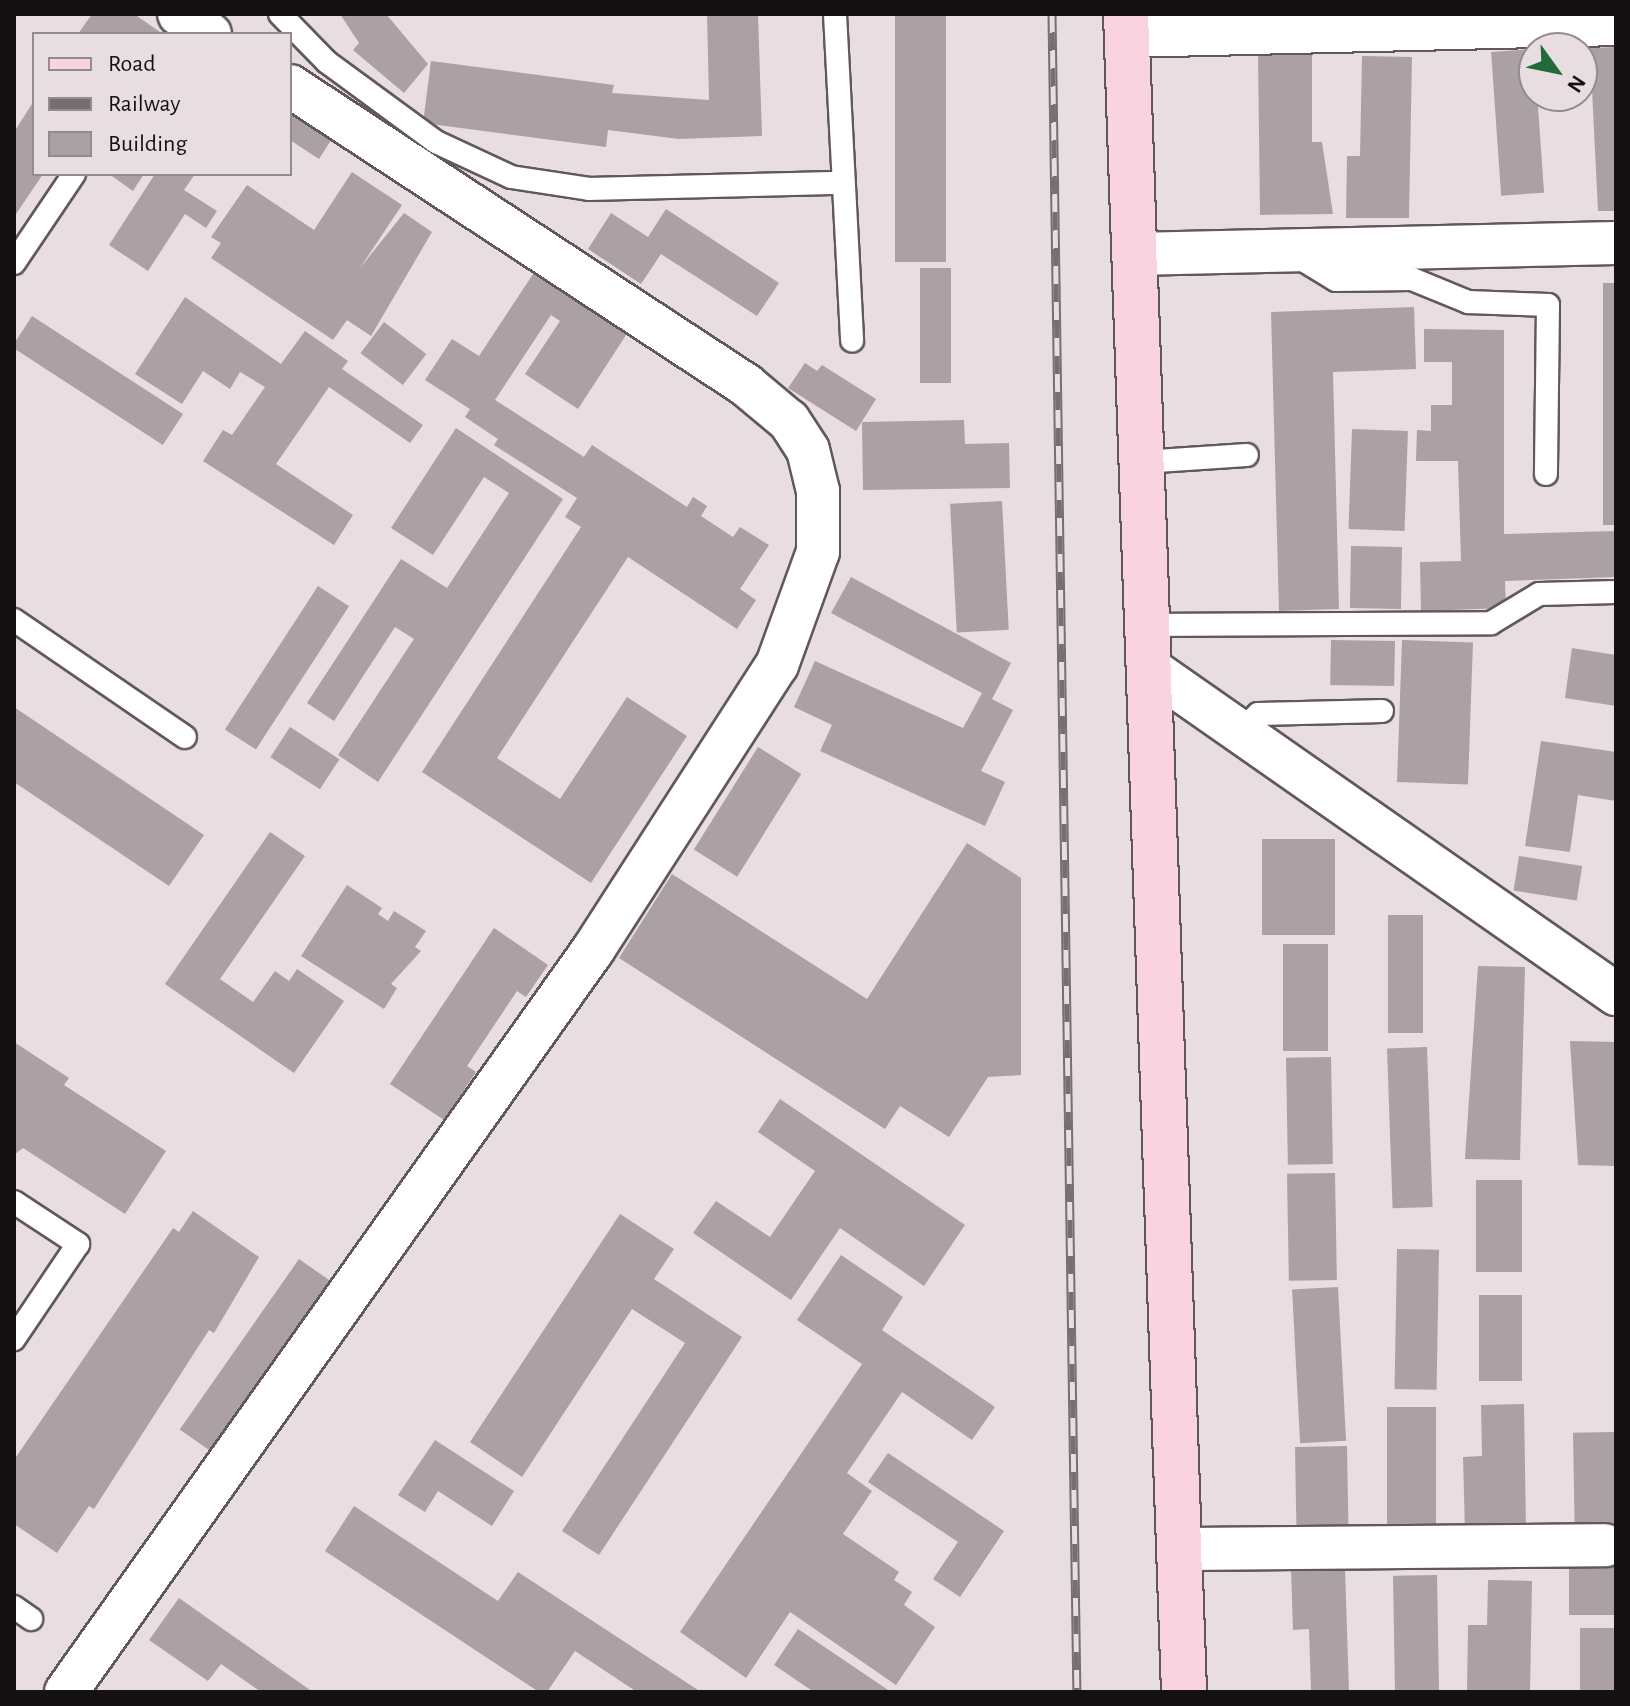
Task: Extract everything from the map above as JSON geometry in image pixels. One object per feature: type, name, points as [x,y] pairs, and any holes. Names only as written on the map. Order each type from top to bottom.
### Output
[{"type":"main road","points":[[1126,25],[1184,1692]]},
{"type":"street","points":[[179,14],[207,32]]},
{"type":"street","points":[[1126,25],[1616,24]]},
{"type":"street","points":[[66,1692],[593,950],[777,665],[818,552],[818,491],[808,450],[789,421],[746,385],[292,87]]},
{"type":"street","points":[[1134,254],[1616,243]]},
{"type":"street","points":[[1149,668],[1616,994]]},
{"type":"street","points":[[1181,1549],[1605,1545]]},
{"type":"lane","points":[[280,14],[327,62],[436,142],[511,177],[589,189],[842,183]]},
{"type":"lane","points":[[835,14],[852,341]]},
{"type":"lane","points":[[14,263],[73,176]]},
{"type":"lane","points":[[1287,251],[1336,280],[1412,279],[1468,302],[1548,305],[1546,474]]},
{"type":"lane","points":[[1142,462],[1247,455]]},
{"type":"lane","points":[[1148,625],[1491,623],[1539,594],[1616,592]]},
{"type":"lane","points":[[14,620],[185,737]]},
{"type":"lane","points":[[1239,733],[1258,714],[1382,711]]},
{"type":"lane","points":[[14,1202],[78,1244],[14,1339]]},
{"type":"building","points":[[92,14],[134,14],[160,32],[79,32]]},
{"type":"building","points":[[340,14],[386,14],[428,64],[404,93],[353,50],[359,43]]},
{"type":"building","points":[[707,14],[758,14],[762,136],[679,139],[608,130],[606,147],[423,123],[431,61],[614,85],[612,93],[709,100]]},
{"type":"building","points":[[895,14],[946,14],[946,262],[895,262]]},
{"type":"building","points":[[1616,47],[1616,211],[1598,211],[1593,112],[1598,112],[1598,48]]},
{"type":"building","points":[[1518,50],[1518,112],[1538,112],[1544,193],[1501,196],[1491,52]]},
{"type":"building","points":[[1312,52],[1312,142],[1322,142],[1333,214],[1260,215],[1258,53]]},
{"type":"building","points":[[1362,56],[1412,57],[1409,218],[1346,218],[1347,156],[1360,156]]},
{"type":"building","points":[[32,104],[32,176],[42,176],[14,217],[14,132]]},
{"type":"building","points":[[292,106],[335,134],[319,159],[292,141]]},
{"type":"building","points":[[352,172],[402,205],[360,268],[404,213],[432,232],[371,336],[347,320],[333,340],[211,258],[221,243],[211,237],[247,185],[314,230]]},
{"type":"building","points":[[112,176],[143,176],[133,191]]},
{"type":"building","points":[[154,176],[194,176],[184,190],[217,211],[206,228],[185,214],[148,271],[109,245]]},
{"type":"building","points":[[666,209],[779,283],[757,316],[661,254],[641,284],[588,249],[611,213],[648,237]]},
{"type":"building","points":[[537,268],[628,332],[578,409],[525,374],[560,321],[551,315],[495,400],[584,457],[592,445],[687,507],[693,497],[707,506],[701,516],[733,537],[740,527],[769,545],[740,589],[756,600],[737,629],[628,557],[497,758],[560,799],[627,697],[687,736],[591,883],[422,772],[581,527],[565,517],[577,498],[494,445],[498,439],[465,417],[470,409],[425,380],[452,339],[479,356]]},
{"type":"building","points":[[920,268],[951,268],[951,383],[920,383]]},
{"type":"building","points":[[1603,283],[1616,283],[1616,525],[1603,525]]},
{"type":"building","points":[[185,297],[281,364],[305,331],[348,361],[342,369],[423,425],[410,443],[329,387],[276,464],[353,515],[334,545],[203,461],[223,430],[232,435],[265,387],[240,372],[230,389],[203,371],[182,404],[135,374]]},
{"type":"building","points":[[1414,307],[1416,369],[1333,372],[1339,609],[1279,611],[1271,312]]},
{"type":"building","points":[[32,316],[183,414],[163,445],[14,348]]},
{"type":"building","points":[[384,322],[426,354],[403,385],[361,353]]},
{"type":"building","points":[[1424,329],[1504,330],[1504,534],[1616,531],[1616,577],[1505,581],[1506,608],[1421,611],[1420,562],[1461,561],[1458,461],[1416,461],[1417,430],[1431,431],[1431,405],[1452,405],[1452,362],[1424,362]]},
{"type":"building","points":[[805,363],[817,371],[822,365],[876,399],[856,431],[788,388]]},
{"type":"building","points":[[964,420],[965,444],[1009,443],[1010,488],[863,490],[862,422]]},
{"type":"building","points":[[456,428],[563,499],[378,782],[338,755],[414,639],[395,627],[334,721],[307,703],[401,559],[447,588],[509,493],[484,477],[433,555],[391,528]]},
{"type":"building","points":[[1352,429],[1408,431],[1404,531],[1349,529]]},
{"type":"building","points":[[1002,501],[1009,630],[957,633],[950,504]]},
{"type":"building","points":[[1351,546],[1402,547],[1401,609],[1350,608]]},
{"type":"building","points":[[851,577],[1011,663],[992,699],[1013,710],[981,771],[1005,782],[985,826],[820,751],[832,725],[794,707],[815,661],[963,728],[982,693],[831,613]]},
{"type":"building","points":[[318,586],[349,606],[256,750],[225,729]]},
{"type":"building","points":[[1331,640],[1395,641],[1394,686],[1330,685]]},
{"type":"building","points":[[1402,640],[1473,642],[1468,784],[1397,782]]},
{"type":"building","points":[[1572,648],[1616,655],[1616,706],[1565,698]]},
{"type":"building","points":[[14,707],[204,835],[169,886],[14,782]]},
{"type":"building","points":[[290,727],[339,759],[320,789],[270,757]]},
{"type":"building","points":[[1541,741],[1616,752],[1616,801],[1578,795],[1570,852],[1525,846]]},
{"type":"building","points":[[758,747],[801,774],[737,877],[694,850]]},
{"type":"building","points":[[270,832],[305,856],[220,979],[253,1002],[275,971],[289,981],[297,969],[344,1001],[294,1073],[165,984]]},
{"type":"building","points":[[1262,839],[1335,839],[1335,935],[1262,935]]},
{"type":"building","points":[[967,843],[1021,878],[1021,1075],[988,1077],[949,1137],[900,1106],[885,1129],[619,958],[672,874],[867,999]]},
{"type":"building","points":[[1519,856],[1582,866],[1577,901],[1514,891]]},
{"type":"building","points":[[347,885],[382,908],[378,914],[388,921],[394,911],[426,931],[415,947],[421,951],[391,984],[397,988],[384,1009],[301,956]]},
{"type":"building","points":[[1388,915],[1423,915],[1423,1033],[1388,1033]]},
{"type":"building","points":[[494,928],[548,965],[526,997],[517,991],[467,1066],[476,1072],[444,1120],[390,1084]]},
{"type":"building","points":[[1283,944],[1328,944],[1328,1051],[1283,1051]]},
{"type":"building","points":[[1478,966],[1525,967],[1520,1160],[1465,1159]]},
{"type":"building","points":[[1570,1041],[1616,1042],[1616,1166],[1578,1165]]},
{"type":"building","points":[[14,1042],[69,1078],[64,1085],[166,1151],[125,1214],[23,1148],[14,1155]]},
{"type":"building","points":[[1427,1047],[1433,1207],[1393,1208],[1387,1048]]},
{"type":"building","points":[[1331,1057],[1333,1164],[1288,1165],[1286,1058]]},
{"type":"building","points":[[780,1099],[965,1225],[924,1286],[840,1228],[791,1300],[693,1233],[716,1201],[770,1237],[815,1171],[758,1132]]},
{"type":"building","points":[[1335,1173],[1337,1280],[1289,1281],[1287,1174]]},
{"type":"building","points":[[1476,1180],[1522,1180],[1522,1272],[1476,1272]]},
{"type":"building","points":[[193,1211],[259,1257],[214,1333],[209,1330],[94,1509],[89,1506],[57,1553],[14,1524],[14,1460],[173,1228],[179,1232]]},
{"type":"building","points":[[620,1214],[674,1249],[654,1279],[742,1337],[599,1555],[562,1531],[685,1343],[632,1309],[522,1477],[470,1442]]},
{"type":"building","points":[[1397,1249],[1439,1250],[1437,1390],[1395,1389]]},
{"type":"building","points":[[841,1255],[903,1297],[882,1330],[995,1407],[972,1440],[902,1392],[847,1473],[872,1491],[843,1534],[899,1572],[894,1580],[912,1592],[904,1605],[935,1627],[896,1685],[790,1612],[746,1678],[680,1632],[862,1364],[797,1320]]},
{"type":"building","points":[[299,1259],[330,1281],[211,1451],[180,1429]]},
{"type":"building","points":[[1338,1287],[1346,1441],[1300,1443],[1292,1289]]},
{"type":"building","points":[[1479,1295],[1522,1295],[1522,1381],[1479,1381]]},
{"type":"building","points":[[1524,1404],[1526,1531],[1465,1532],[1463,1457],[1482,1456],[1481,1405]]},
{"type":"building","points":[[1387,1407],[1436,1407],[1436,1533],[1387,1533]]},
{"type":"building","points":[[1614,1432],[1616,1527],[1575,1528],[1573,1433]]},
{"type":"building","points":[[435,1440],[514,1491],[492,1526],[438,1491],[425,1512],[398,1495]]},
{"type":"building","points":[[1347,1446],[1349,1537],[1297,1538],[1295,1447]]},
{"type":"building","points":[[888,1453],[1004,1531],[960,1597],[933,1579],[958,1542],[868,1482]]},
{"type":"building","points":[[354,1506],[498,1601],[518,1572],[701,1692],[637,1692],[575,1651],[547,1692],[539,1692],[325,1551]]},
{"type":"building","points":[[1569,1565],[1616,1565],[1616,1615],[1569,1615]]},
{"type":"building","points":[[1345,1569],[1349,1692],[1311,1692],[1309,1629],[1293,1630],[1291,1570]]},
{"type":"building","points":[[1437,1575],[1439,1692],[1395,1692],[1393,1576]]},
{"type":"building","points":[[1488,1580],[1532,1581],[1530,1692],[1467,1692],[1468,1625],[1487,1625]]},
{"type":"building","points":[[179,1598],[313,1692],[261,1692],[221,1664],[208,1681],[149,1640]]},
{"type":"building","points":[[1580,1628],[1616,1628],[1616,1692],[1580,1692]]},
{"type":"building","points":[[798,1629],[891,1692],[814,1692],[774,1665]]},
{"type":"railway","points":[[1052,14],[1077,1692]]}]
